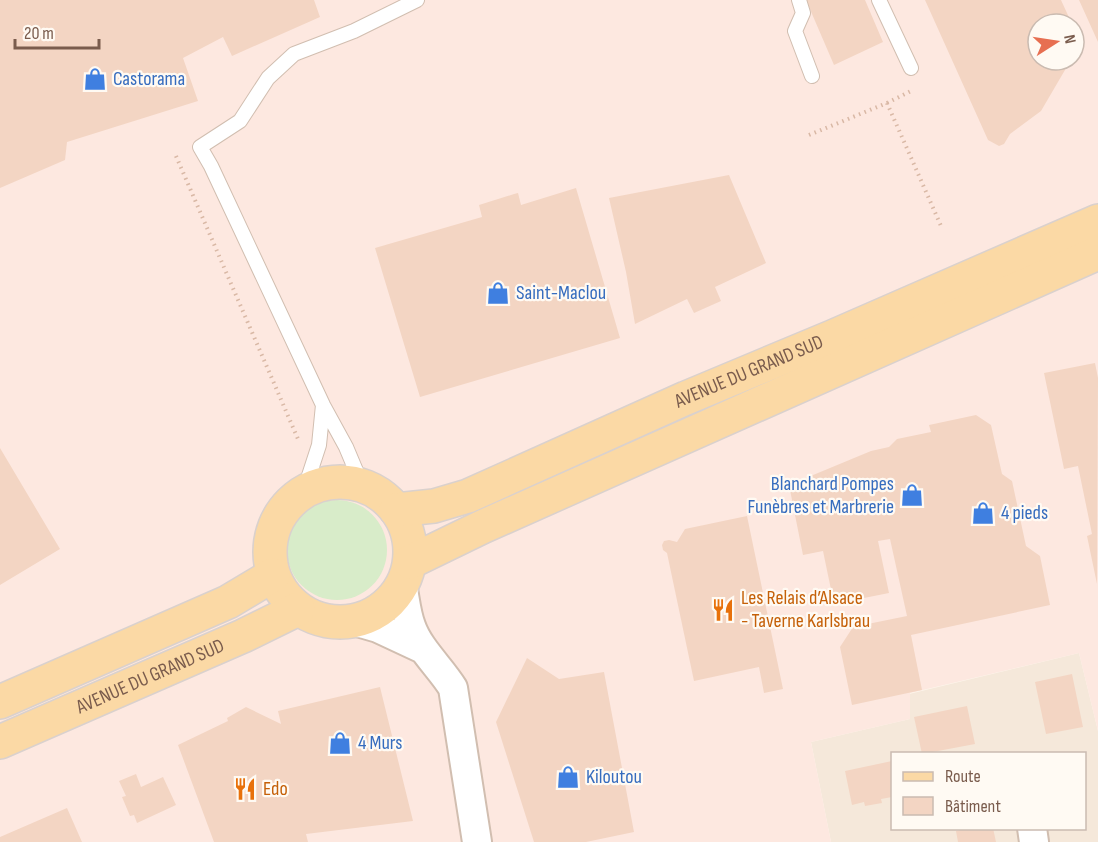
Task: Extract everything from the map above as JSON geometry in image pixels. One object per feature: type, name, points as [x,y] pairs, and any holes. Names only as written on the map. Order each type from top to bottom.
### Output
[{"type":"main road","name":"AVENUE DU GRAND SUD","points":[[396,510],[434,506],[468,496],[686,398],[843,333],[1098,220]]},
{"type":"main road","name":"AVENUE DU GRAND SUD","points":[[406,573],[483,527],[1098,252]]},
{"type":"main road","points":[[341,481],[362,485],[381,495],[396,510],[405,526],[410,544],[406,573],[389,603],[373,614],[354,621],[334,622],[315,618],[298,609],[287,599],[273,574],[269,556],[271,536],[278,518],[289,503],[304,491],[322,483],[341,481]]},
{"type":"main road","name":"AVENUE DU GRAND SUD","points":[[0,702],[228,602],[273,574]]},
{"type":"main road","name":"AVENUE DU GRAND SUD","points":[[0,742],[243,636],[298,609]]},
{"type":"street","points":[[406,573],[411,626],[423,650],[453,688],[477,842]]},
{"type":"street","points":[[354,621],[378,628],[423,650]]},
{"type":"lane","points":[[362,485],[211,165],[200,147],[240,121],[268,78],[294,54],[354,31],[417,0]]},
{"type":"lane","points":[[799,0],[803,13],[795,31],[812,76]]},
{"type":"lane","points":[[879,0],[911,68]]},
{"type":"lane","points":[[304,491],[319,445],[323,405]]},
{"type":"path","points":[[809,135],[915,89]]},
{"type":"path","points":[[887,103],[941,226]]},
{"type":"path","points":[[176,156],[300,442]]},
{"type":"shaded area","points":[[0,0],[1098,0],[1098,731],[1079,653],[910,693],[910,719],[811,742],[831,842],[0,842]]},
{"type":"shaded area","points":[[1079,653],[1098,731],[1098,842],[831,842],[811,742],[910,719],[909,694]]},
{"type":"green space","points":[[337,500],[356,504],[372,515],[383,531],[387,550],[383,569],[372,585],[356,596],[337,600],[318,596],[302,585],[291,569],[287,550],[291,531],[302,515],[318,504]]},
{"type":"building","name":"Castorama","points":[[0,0],[314,0],[320,17],[232,56],[223,37],[183,58],[198,101],[67,142],[65,160],[0,188]]},
{"type":"building","points":[[806,0],[865,0],[883,42],[834,65]]},
{"type":"building","points":[[925,0],[1061,0],[1066,12],[1026,12],[1026,72],[1064,72],[1041,111],[1010,134],[1004,144],[999,146],[988,140]]},
{"type":"building","points":[[1079,0],[1098,0],[1098,42],[1086,12]]},
{"type":"building","points":[[729,175],[766,263],[715,287],[721,301],[694,313],[687,299],[635,324],[609,198]]},
{"type":"building","name":"Saint-Maclou","points":[[576,188],[620,338],[420,397],[375,248],[482,217],[479,205],[514,194],[518,193],[521,205]]},
{"type":"building","points":[[1095,363],[1098,378],[1097,584],[1087,536],[1092,534],[1078,466],[1064,469],[1044,373]]},
{"type":"building","points":[[976,415],[991,425],[1002,474],[1012,481],[1026,546],[1040,556],[1050,605],[911,635],[922,690],[852,705],[840,647],[853,627],[907,616],[890,539],[878,541],[889,593],[834,604],[823,551],[803,555],[789,485],[871,451],[889,447],[897,439],[931,432],[929,425]]},
{"type":"building","points":[[0,448],[60,549],[0,585]]},
{"type":"building","name":"Les Relais d’Alsace - Taverne Karlsbrau","points":[[747,516],[783,689],[764,693],[759,667],[694,681],[667,553],[663,550],[662,545],[664,541],[669,540],[677,542],[685,529]]},
{"type":"building","name":"Kiloutou","points":[[527,658],[559,679],[604,672],[634,832],[586,842],[534,842],[496,722]]},
{"type":"building","points":[[1072,674],[1083,727],[1046,734],[1035,682]]},
{"type":"building","points":[[380,687],[413,821],[306,834],[308,842],[214,842],[178,745],[228,721],[227,718],[246,707],[281,724],[278,711]]},
{"type":"building","points":[[967,706],[975,744],[922,752],[914,717]]},
{"type":"building","points":[[891,761],[891,797],[881,799],[882,803],[865,806],[864,802],[852,805],[845,771]]},
{"type":"building","points":[[136,774],[141,787],[163,777],[176,805],[137,823],[134,815],[130,816],[122,797],[126,796],[119,781]]},
{"type":"building","points":[[67,808],[82,842],[0,842],[0,837]]},
{"type":"building","points":[[993,830],[996,842],[958,842],[956,831]]},
{"type":"place","name":"Castorama","points":[[95,79]]},
{"type":"place","name":"Saint-Maclou","points":[[498,293]]},
{"type":"place","name":"Blanchard Pompes Funèbres et Marbrerie","points":[[912,495]]},
{"type":"place","name":"4 pieds","points":[[983,513]]},
{"type":"place","name":"Les Relais d’Alsace - Taverne Karlsbrau","points":[[723,610]]},
{"type":"place","name":"4 Murs","points":[[340,743]]},
{"type":"place","name":"Kiloutou","points":[[568,777]]},
{"type":"place","name":"Edo","points":[[245,789]]}]
